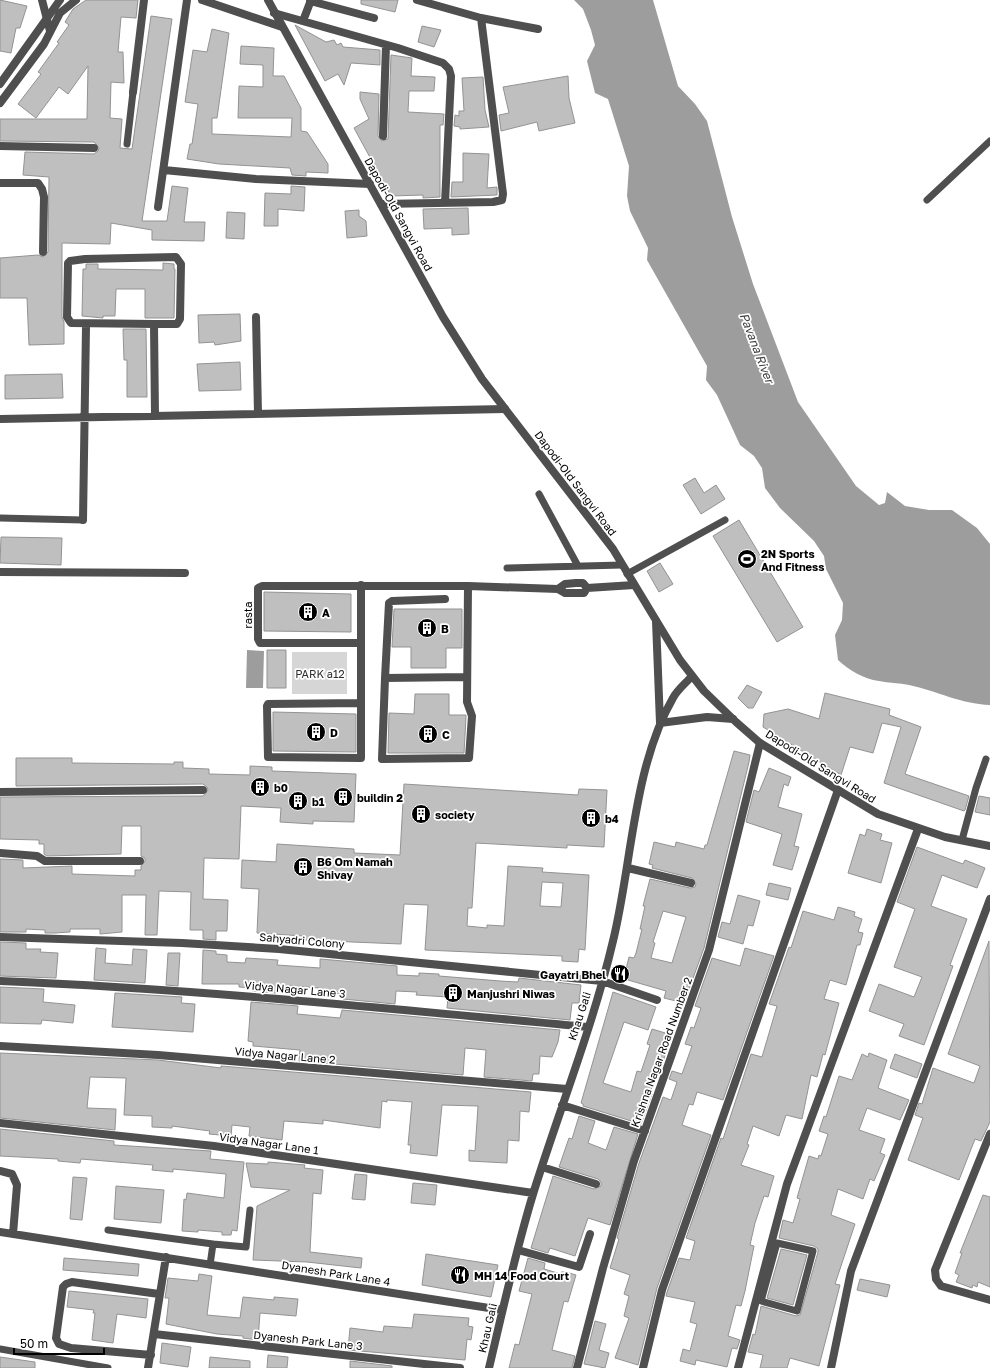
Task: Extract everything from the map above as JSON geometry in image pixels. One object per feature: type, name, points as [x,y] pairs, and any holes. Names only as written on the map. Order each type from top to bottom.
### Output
[{"type":"street","points":[[42,0],[50,32]]},
{"type":"street","points":[[0,84],[60,0]]},
{"type":"street","points":[[0,103],[44,44],[60,13],[76,0]]},
{"type":"street","points":[[133,92],[144,0]]},
{"type":"street","points":[[158,207],[187,0]]},
{"type":"street","points":[[202,0],[282,27]]},
{"type":"street","points":[[303,21],[310,0],[374,18]]},
{"type":"street","points":[[417,0],[481,18],[538,29]]},
{"type":"street","points":[[271,5],[303,21],[443,63],[449,69],[451,76],[445,203]]},
{"type":"street","name":"Dapodi-Old Sangvi Road","points":[[271,5],[446,323],[465,354],[505,409],[613,549],[680,660],[704,692],[760,743],[878,814],[918,829],[990,846]]},
{"type":"street","points":[[381,204],[500,202],[503,198],[481,18]]},
{"type":"street","points":[[383,136],[386,45]]},
{"type":"street","points":[[0,146],[94,148]]},
{"type":"street","points":[[164,170],[256,180],[370,184]]},
{"type":"street","points":[[0,183],[38,183],[42,189],[44,197],[42,252]]},
{"type":"street","points":[[179,258],[181,264],[180,319],[177,324],[154,324],[70,323],[67,317],[68,263],[70,260],[179,258]]},
{"type":"street","points":[[256,317],[258,414]]},
{"type":"street","points":[[154,324],[156,416]]},
{"type":"street","points":[[83,520],[86,417],[86,327]]},
{"type":"street","points":[[0,419],[505,409]]},
{"type":"street","points":[[0,572],[185,573]]},
{"type":"street","name":"rasta","points":[[360,643],[260,643],[258,639],[257,590],[262,586],[468,586],[558,589],[565,584],[576,583],[583,583],[587,588],[634,585]]},
{"type":"street","points":[[361,586],[361,703],[360,759],[267,756],[268,704],[361,703]]},
{"type":"street","points":[[445,599],[389,602],[382,758],[384,760],[469,758],[472,716],[467,706],[468,586]]},
{"type":"street","points":[[656,621],[660,723],[707,717],[734,719]]},
{"type":"street","name":"Khau Gali","points":[[490,1368],[502,1310],[533,1193],[588,1028],[613,941],[628,868],[640,793],[660,723],[673,696],[692,676]]},
{"type":"street","points":[[385,678],[467,678]]},
{"type":"street","name":"Krishna Nagar Road Number 2","points":[[577,1368],[603,1268],[644,1131],[709,950],[760,743]]},
{"type":"street","points":[[0,792],[203,790]]},
{"type":"street","points":[[643,1368],[662,1290],[838,790]]},
{"type":"street","points":[[738,1368],[766,1272],[787,1184],[918,829]]},
{"type":"street","points":[[0,853],[37,856],[45,860],[140,862]]},
{"type":"street","points":[[628,868],[691,883]]},
{"type":"street","points":[[831,1368],[851,1271],[990,899]]},
{"type":"street","name":"Sahyadri Colony","points":[[0,937],[279,948],[602,982],[657,1000]]},
{"type":"street","name":"Vidya Nagar Lane 3","points":[[0,981],[163,990],[299,1000],[588,1028]]},
{"type":"street","name":"Vidya Nagar Lane 2","points":[[0,1046],[158,1054],[567,1089]]},
{"type":"street","points":[[562,1105],[644,1131]]},
{"type":"street","name":"Vidya Nagar Lane 1","points":[[0,1123],[214,1146],[533,1193]]},
{"type":"street","points":[[990,1134],[935,1270],[936,1279],[942,1286],[990,1300]]},
{"type":"street","points":[[542,1167],[596,1184]]},
{"type":"street","points":[[0,1171],[12,1174],[17,1185],[13,1234]]},
{"type":"street","name":"Dyanesh Park Lane 4","points":[[0,1232],[502,1310]]},
{"type":"street","points":[[518,1250],[579,1267],[590,1234]]},
{"type":"street","points":[[148,1368],[166,1257]]},
{"type":"street","points":[[150,1355],[71,1348],[59,1344],[56,1338],[63,1287],[72,1282],[159,1294]]},
{"type":"street","name":"Dyanesh Park Lane 3","points":[[154,1334],[460,1368]]},
{"type":"lane","points":[[127,144],[133,92]]},
{"type":"lane","points":[[927,200],[990,141]]},
{"type":"lane","points":[[539,494],[578,566]]},
{"type":"lane","points":[[0,518],[83,520]]},
{"type":"lane","points":[[628,574],[725,520]]},
{"type":"lane","points":[[507,568],[622,565]]},
{"type":"lane","points":[[962,840],[976,788],[986,759]]},
{"type":"lane","points":[[108,1230],[246,1247],[250,1210]]},
{"type":"lane","points":[[777,1243],[813,1251],[797,1311],[761,1301],[766,1272],[777,1243]]},
{"type":"lane","points":[[210,1265],[213,1244]]},
{"type":"lane","points":[[0,1349],[75,1365],[108,1368]]},
{"type":"green space","name":"PARK a12","points":[[292,652],[347,652],[347,694],[292,694]]},
{"type":"water","name":"Pavana River","points":[[574,0],[653,0],[678,86],[695,104],[707,121],[732,217],[753,284],[798,402],[856,486],[879,505],[885,503],[887,492],[905,506],[929,510],[952,510],[977,528],[990,544],[990,705],[959,700],[909,685],[873,680],[852,671],[838,660],[835,635],[842,620],[843,603],[826,569],[824,556],[814,541],[780,508],[765,488],[762,468],[754,456],[740,445],[717,395],[706,380],[707,366],[647,260],[648,248],[630,211],[627,196],[629,166],[608,99],[595,93],[587,61],[595,45],[591,30],[583,9]]},
{"type":"water","points":[[247,650],[264,651],[263,688],[246,688]]},
{"type":"building","points":[[0,0],[27,6],[20,28],[16,28],[11,53],[0,51]]},
{"type":"building","points":[[86,0],[138,0],[136,18],[121,17],[118,52],[123,52],[124,83],[111,82],[110,118],[122,119],[120,148],[132,149],[151,16],[172,19],[142,221],[167,221],[172,186],[188,188],[184,222],[205,222],[204,241],[152,240],[152,230],[111,223],[110,244],[62,243],[62,317],[64,322],[64,344],[29,345],[27,298],[0,298],[0,258],[38,255],[43,257],[48,252],[49,177],[23,175],[25,152],[94,154],[99,148],[94,142],[0,141],[0,119],[87,119],[88,66],[68,94],[59,87],[36,118],[18,104],[41,74],[38,72],[59,43],[57,42],[69,25],[65,22],[73,9]]},
{"type":"building","points":[[361,0],[398,0],[395,12],[361,4]]},
{"type":"building","points":[[295,25],[326,42],[334,40],[337,45],[341,43],[343,47],[380,50],[380,65],[351,63],[344,85],[338,74],[325,81]]},
{"type":"building","points":[[422,26],[441,30],[434,47],[418,42]]},
{"type":"building","points":[[212,29],[229,33],[217,118],[212,118],[212,134],[291,137],[292,118],[238,118],[239,86],[263,87],[263,65],[240,64],[241,46],[274,48],[273,76],[284,76],[301,108],[301,131],[307,132],[328,164],[328,173],[306,172],[306,176],[292,175],[290,168],[219,164],[187,159],[190,144],[192,144],[198,104],[185,102],[193,50],[207,52]]},
{"type":"building","points":[[391,55],[412,58],[411,76],[435,77],[434,91],[409,91],[408,112],[444,114],[443,125],[440,125],[440,197],[423,198],[423,195],[391,196],[354,128],[369,119],[360,99],[360,92],[379,94],[378,136],[382,141],[388,139]]},
{"type":"building","points":[[568,76],[569,98],[575,123],[539,131],[537,122],[501,131],[499,115],[509,113],[503,87]]},
{"type":"building","points":[[483,77],[485,110],[489,127],[460,129],[460,127],[454,126],[455,115],[459,116],[459,111],[464,111],[462,78]]},
{"type":"building","points":[[463,153],[489,154],[487,188],[497,187],[497,195],[451,197],[452,182],[463,182]]},
{"type":"building","points":[[291,186],[305,187],[304,211],[278,209],[278,226],[264,226],[265,193],[291,194]]},
{"type":"building","points":[[468,208],[469,234],[452,235],[452,228],[424,229],[423,209]]},
{"type":"building","points":[[359,210],[359,216],[366,221],[367,236],[347,238],[345,211]]},
{"type":"building","points":[[227,212],[245,213],[244,239],[226,238]]},
{"type":"building","points":[[163,263],[174,264],[175,269],[174,318],[145,318],[145,289],[116,289],[115,316],[103,316],[103,318],[82,316],[83,269],[86,269],[86,264],[98,264],[98,269],[163,270]]},
{"type":"building","points":[[240,314],[241,341],[215,345],[214,342],[199,343],[198,315]]},
{"type":"building","points":[[123,329],[146,329],[147,397],[127,397],[127,360],[124,360]]},
{"type":"building","points":[[240,362],[241,390],[199,391],[197,364]]},
{"type":"building","points":[[62,374],[63,398],[5,399],[5,375]]},
{"type":"building","points":[[695,478],[704,493],[716,485],[725,499],[701,514],[683,485]]},
{"type":"building","points":[[739,520],[803,627],[777,642],[713,536]]},
{"type":"building","points":[[1,537],[62,538],[61,565],[0,563]]},
{"type":"building","points":[[660,563],[673,584],[659,592],[647,571]]},
{"type":"building","name":"A","points":[[264,592],[351,594],[351,632],[264,631]]},
{"type":"building","name":"B","points":[[394,609],[462,609],[462,648],[446,648],[446,668],[411,668],[411,647],[392,647]]},
{"type":"building","points":[[267,650],[286,650],[286,688],[267,688]]},
{"type":"building","points":[[747,685],[762,692],[753,708],[748,708],[738,698]]},
{"type":"building","points":[[825,693],[890,709],[889,715],[921,727],[905,774],[969,796],[965,810],[964,811],[884,783],[901,727],[882,723],[873,753],[850,747],[841,775],[763,727],[764,714],[788,709],[819,719]]},
{"type":"building","name":"C","points":[[415,694],[449,694],[449,715],[466,715],[464,753],[388,753],[389,713],[414,714]]},
{"type":"building","name":"D","points":[[273,712],[356,714],[356,752],[273,751]]},
{"type":"building","points":[[734,751],[750,755],[704,948],[684,1003],[664,998],[666,991],[628,980],[630,974],[625,973],[629,957],[634,958],[636,953],[642,929],[640,929],[645,906],[643,906],[650,879],[690,888],[695,887],[696,884],[692,878],[652,868],[653,865],[649,864],[654,842],[675,847],[676,842],[704,849],[705,845],[707,845]],"holes":[[[663,911],[686,917],[672,963],[651,958],[655,943],[653,942]]]},
{"type":"building","points":[[16,758],[72,758],[72,763],[174,764],[174,762],[183,762],[183,768],[209,769],[209,774],[250,775],[250,766],[272,767],[272,771],[356,774],[354,822],[313,821],[313,824],[280,822],[281,808],[241,806],[239,859],[204,858],[203,899],[228,900],[227,931],[216,931],[216,940],[203,939],[203,930],[190,930],[191,892],[159,891],[157,935],[145,935],[146,895],[122,895],[122,932],[100,934],[100,929],[70,929],[70,932],[45,933],[45,930],[26,929],[26,932],[0,932],[0,859],[23,860],[23,868],[72,866],[72,874],[135,876],[135,870],[141,870],[141,866],[145,861],[145,858],[141,856],[141,826],[122,826],[121,854],[47,856],[44,854],[44,844],[39,844],[39,840],[0,839],[0,797],[203,796],[208,790],[203,784],[16,786]]},
{"type":"building","points":[[769,768],[791,777],[788,786],[784,784],[778,807],[802,814],[794,846],[799,847],[792,870],[773,865],[782,834],[746,822],[754,790],[759,792]]},
{"type":"building","points":[[404,784],[578,795],[579,789],[607,790],[604,847],[567,845],[567,848],[476,843],[472,908],[468,908],[467,926],[487,928],[487,925],[504,926],[508,866],[543,868],[542,872],[589,875],[585,950],[579,949],[578,962],[562,961],[562,956],[425,950],[428,905],[404,904],[401,944],[303,940],[303,936],[257,933],[259,889],[241,888],[242,860],[276,862],[277,844],[354,849],[354,853],[400,855]],"holes":[[[542,882],[563,883],[561,907],[540,906]]]},
{"type":"building","points":[[979,796],[990,798],[990,815],[975,812]]},
{"type":"building","points":[[867,829],[882,834],[880,840],[892,843],[881,883],[848,873],[860,834],[865,836]]},
{"type":"building","points":[[917,847],[963,864],[965,860],[985,868],[977,888],[942,875],[931,906],[967,919],[950,965],[953,966],[924,1045],[899,1036],[904,1024],[869,1011],[879,984],[914,997],[922,977],[894,967],[915,909],[897,902]]},
{"type":"building","points":[[769,883],[791,888],[788,900],[766,895]]},
{"type":"building","points":[[738,895],[760,901],[753,926],[748,925],[743,944],[718,937],[722,922],[730,924]]},
{"type":"building","points":[[838,907],[855,912],[854,916],[862,919],[858,932],[863,933],[860,945],[857,945],[846,985],[830,980],[824,999],[839,1003],[825,1055],[823,1054],[817,1077],[811,1075],[802,1119],[786,1115],[779,1136],[753,1126],[747,1144],[749,1145],[741,1165],[774,1176],[768,1197],[764,1196],[755,1223],[750,1245],[754,1246],[745,1291],[741,1306],[736,1305],[728,1336],[740,1340],[737,1349],[732,1348],[727,1367],[696,1360],[695,1365],[680,1361],[683,1349],[690,1351],[697,1324],[690,1322],[695,1302],[666,1296],[667,1292],[679,1258],[690,1260],[695,1241],[686,1238],[721,1138],[723,1139],[751,1054],[762,1057],[777,1006],[769,1004],[789,947],[791,948],[803,911],[834,920]]},
{"type":"building","points":[[989,941],[990,1122],[981,1141],[975,1139],[959,1180],[908,1160],[923,1118],[915,1115],[919,1103],[922,1104],[933,1068],[974,1083],[980,1066],[948,1054]]},
{"type":"building","points":[[0,942],[26,943],[26,949],[41,949],[40,952],[58,953],[56,978],[0,976]]},
{"type":"building","points":[[96,948],[106,949],[105,963],[132,965],[133,949],[147,950],[145,983],[94,980]]},
{"type":"building","points":[[745,948],[774,956],[723,1100],[697,1092],[693,1105],[689,1104],[682,1125],[711,1135],[657,1288],[638,1365],[615,1358],[629,1318],[624,1316],[629,1296],[624,1294],[630,1275],[610,1268],[619,1239],[617,1238],[639,1163],[663,1097],[671,1100],[677,1082],[669,1079],[672,1071],[682,1074],[692,1046],[685,1044],[691,1027],[694,1028],[701,1008],[695,1006],[712,958],[740,966]]},
{"type":"building","points":[[203,950],[216,951],[216,954],[227,955],[227,962],[245,963],[246,958],[278,960],[277,965],[320,968],[320,959],[397,966],[397,975],[419,976],[419,973],[439,974],[439,976],[518,982],[519,978],[581,985],[579,1003],[572,1003],[570,1020],[447,1008],[448,997],[416,995],[417,992],[396,991],[395,1004],[343,999],[344,994],[318,992],[319,988],[276,985],[276,993],[252,991],[252,988],[239,987],[239,984],[202,984]]},
{"type":"building","points":[[168,953],[180,953],[178,986],[166,985]]},
{"type":"building","points":[[0,987],[44,989],[43,1002],[75,1005],[73,1023],[42,1020],[41,1024],[0,1023]]},
{"type":"building","points":[[613,992],[656,1007],[648,1030],[624,1022],[603,1083],[631,1092],[637,1071],[641,1072],[650,1045],[647,1044],[652,1029],[672,1035],[658,1076],[656,1075],[650,1093],[652,1094],[641,1124],[583,1106],[581,1103]]},
{"type":"building","points":[[115,993],[182,997],[181,1003],[195,1004],[193,1032],[112,1027]]},
{"type":"building","points":[[251,1002],[298,1006],[297,1014],[340,1018],[342,1010],[560,1030],[558,1042],[552,1057],[540,1056],[539,1074],[533,1074],[532,1081],[484,1077],[486,1050],[465,1048],[463,1075],[299,1061],[300,1050],[253,1046],[253,1042],[248,1041]]},
{"type":"building","points":[[0,1053],[158,1060],[221,1068],[221,1066],[531,1092],[529,1112],[520,1111],[519,1141],[508,1140],[507,1163],[469,1161],[469,1150],[475,1151],[478,1106],[442,1105],[437,1156],[410,1153],[411,1145],[408,1145],[412,1102],[382,1101],[380,1128],[323,1120],[323,1124],[284,1121],[282,1140],[249,1136],[250,1127],[232,1125],[231,1136],[209,1134],[210,1131],[172,1126],[172,1128],[152,1127],[152,1116],[124,1115],[126,1078],[90,1077],[87,1108],[116,1109],[115,1130],[0,1118]]},
{"type":"building","points":[[869,1053],[887,1060],[878,1088],[909,1100],[900,1120],[867,1108],[859,1130],[885,1139],[880,1153],[885,1155],[874,1181],[870,1179],[863,1199],[838,1189],[831,1215],[855,1224],[835,1284],[840,1285],[819,1366],[790,1358],[787,1368],[760,1368],[763,1355],[748,1352],[753,1334],[755,1335],[761,1306],[796,1316],[800,1315],[818,1252],[818,1249],[814,1246],[779,1238],[783,1220],[793,1223],[800,1199],[797,1198],[809,1156],[818,1159],[819,1155],[821,1156],[828,1134],[819,1131],[824,1116],[826,1117],[839,1076],[852,1080],[862,1054],[868,1057]]},
{"type":"building","points":[[895,1054],[922,1064],[917,1078],[890,1068]]},
{"type":"building","points":[[579,1116],[595,1121],[588,1143],[606,1150],[614,1127],[638,1134],[610,1225],[588,1218],[575,1256],[550,1248],[548,1253],[531,1248],[553,1176],[594,1189],[601,1186],[601,1182],[598,1179],[559,1167],[569,1138],[572,1139]]},
{"type":"building","points":[[0,1129],[114,1141],[114,1145],[211,1151],[210,1159],[244,1162],[237,1231],[232,1230],[231,1235],[222,1235],[222,1232],[198,1230],[198,1232],[182,1231],[184,1199],[186,1200],[187,1193],[224,1198],[226,1174],[173,1169],[173,1172],[152,1170],[153,1165],[81,1159],[80,1163],[58,1161],[58,1159],[0,1156]]},
{"type":"building","points":[[268,1162],[305,1165],[304,1168],[323,1170],[321,1194],[313,1193],[310,1252],[362,1258],[361,1268],[307,1262],[253,1260],[257,1206],[290,1190],[251,1187],[246,1163],[268,1164]]},
{"type":"building","points":[[355,1174],[367,1175],[365,1200],[352,1199]]},
{"type":"building","points":[[73,1177],[87,1178],[82,1220],[70,1219]]},
{"type":"building","points":[[413,1183],[437,1185],[435,1205],[411,1203]]},
{"type":"building","points":[[116,1186],[164,1190],[161,1223],[114,1219]]},
{"type":"building","points":[[983,1195],[990,1197],[990,1287],[978,1282],[977,1287],[973,1285],[972,1288],[956,1282],[959,1275],[955,1273],[962,1253],[960,1253]]},
{"type":"building","points":[[781,1249],[807,1255],[793,1305],[767,1298]]},
{"type":"building","name":"MH 14 Food Court","points":[[426,1254],[498,1265],[491,1297],[422,1285]]},
{"type":"building","points":[[64,1258],[139,1264],[138,1276],[63,1270]]},
{"type":"building","points":[[528,1258],[545,1263],[544,1269],[561,1274],[561,1272],[566,1272],[576,1275],[568,1302],[564,1301],[552,1350],[575,1356],[572,1368],[509,1368],[515,1344],[519,1345],[532,1294],[519,1291]]},
{"type":"building","points":[[199,1274],[212,1276],[207,1315],[240,1318],[243,1297],[274,1300],[274,1297],[298,1299],[296,1316],[260,1313],[258,1340],[243,1338],[243,1336],[217,1334],[166,1324],[169,1298],[165,1298],[168,1278],[198,1281]]},
{"type":"building","points":[[860,1279],[890,1285],[887,1297],[857,1290]]},
{"type":"building","points":[[69,1291],[148,1299],[146,1318],[117,1314],[113,1343],[92,1340],[94,1310],[67,1307]]},
{"type":"building","points":[[414,1314],[469,1318],[468,1326],[473,1327],[471,1340],[467,1339],[465,1360],[348,1350],[350,1328],[383,1332],[384,1326],[412,1328]]},
{"type":"building","points":[[595,1321],[606,1324],[599,1350],[609,1353],[605,1368],[584,1364]]},
{"type":"building","points":[[162,1343],[191,1347],[188,1367],[160,1363]]},
{"type":"building","points":[[268,1355],[288,1357],[287,1368],[267,1368]]},
{"type":"building","points":[[0,1357],[35,1362],[35,1368],[0,1368]]},
{"type":"building","points":[[210,1357],[250,1361],[250,1368],[209,1368]]},
{"type":"building","points":[[350,1361],[392,1366],[392,1368],[350,1368]]},
{"type":"place","name":"2N Sports And Fitness","points":[[747,559]]},
{"type":"place","name":"A","points":[[308,612]]},
{"type":"place","name":"B","points":[[427,628]]},
{"type":"place","name":"D","points":[[316,732]]},
{"type":"place","name":"C","points":[[428,734]]},
{"type":"place","name":"b0","points":[[260,787]]},
{"type":"place","name":"buildin 2","points":[[343,797]]},
{"type":"place","name":"b1","points":[[298,801]]},
{"type":"place","name":"society","points":[[421,814]]},
{"type":"place","name":"b4","points":[[591,818]]},
{"type":"place","name":"B6 Om Namah Shivay","points":[[303,867]]},
{"type":"place","name":"Gayatri Bhel","points":[[620,974]]},
{"type":"place","name":"Manjushri Niwas","points":[[453,993]]},
{"type":"place","name":"MH 14 Food Court","points":[[460,1275]]}]
